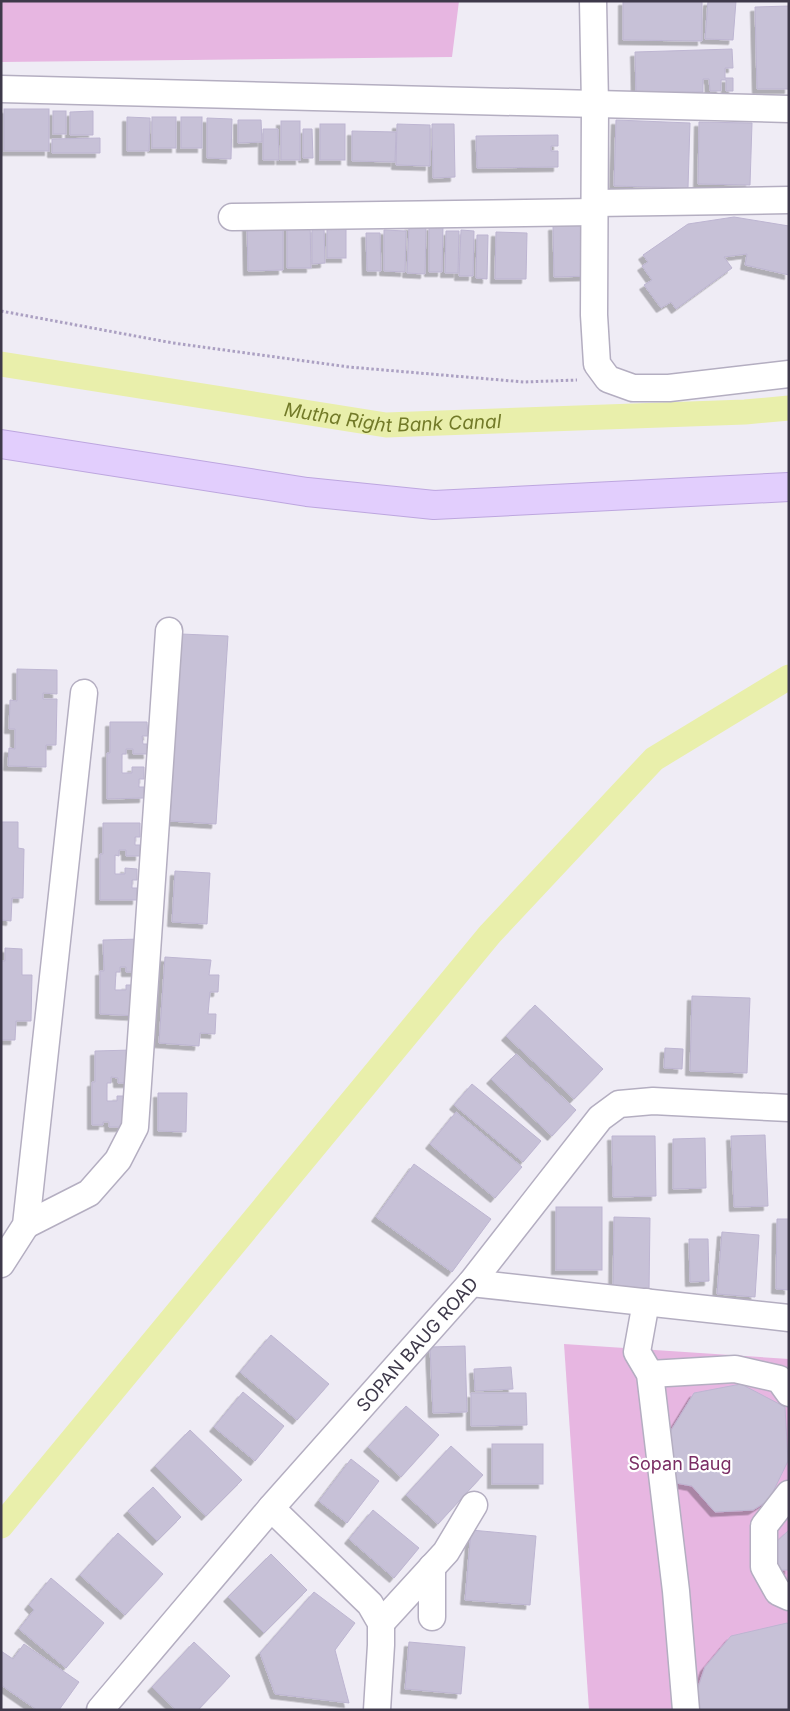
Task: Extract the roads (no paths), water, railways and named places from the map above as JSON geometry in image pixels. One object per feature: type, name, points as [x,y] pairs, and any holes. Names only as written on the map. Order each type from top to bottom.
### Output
[{"type":"street","points":[[593,1],[595,105],[594,315],[597,364],[608,379],[633,388],[669,388],[789,374]]},
{"type":"street","points":[[1,90],[789,109]]},
{"type":"street","points":[[232,217],[594,208],[789,200]]},
{"type":"street","points":[[1,444],[307,492],[434,505],[789,487]]},
{"type":"street","points":[[26,1225],[89,1193],[118,1160],[135,1127],[169,631]]},
{"type":"street","points":[[1,1264],[26,1225],[84,692]]},
{"type":"street","name":"SOPAN BAUG ROAD","points":[[100,1710],[271,1508],[471,1283],[600,1118],[619,1104],[653,1101],[789,1108]]},
{"type":"street","points":[[471,1283],[789,1318]]},
{"type":"street","points":[[646,1302],[637,1352],[650,1374],[676,1591],[686,1710]]},
{"type":"street","points":[[650,1374],[735,1369],[779,1379],[789,1393]]},
{"type":"street","points":[[789,1494],[764,1526],[764,1567],[778,1592],[789,1597]]},
{"type":"street","points":[[381,1623],[446,1552],[474,1505]]},
{"type":"street","points":[[271,1508],[370,1604],[381,1623],[377,1710]]},
{"type":"street","points":[[432,1567],[432,1617]]},
{"type":"waterway","name":"Mutha Right Bank Canal","points":[[1,364],[386,425],[745,412],[789,408]]},
{"type":"waterway","points":[[1,1526],[490,934],[654,759],[789,677]]},
{"type":"park label","name":"Sopan Baug","points":[[680,1463]]}]
